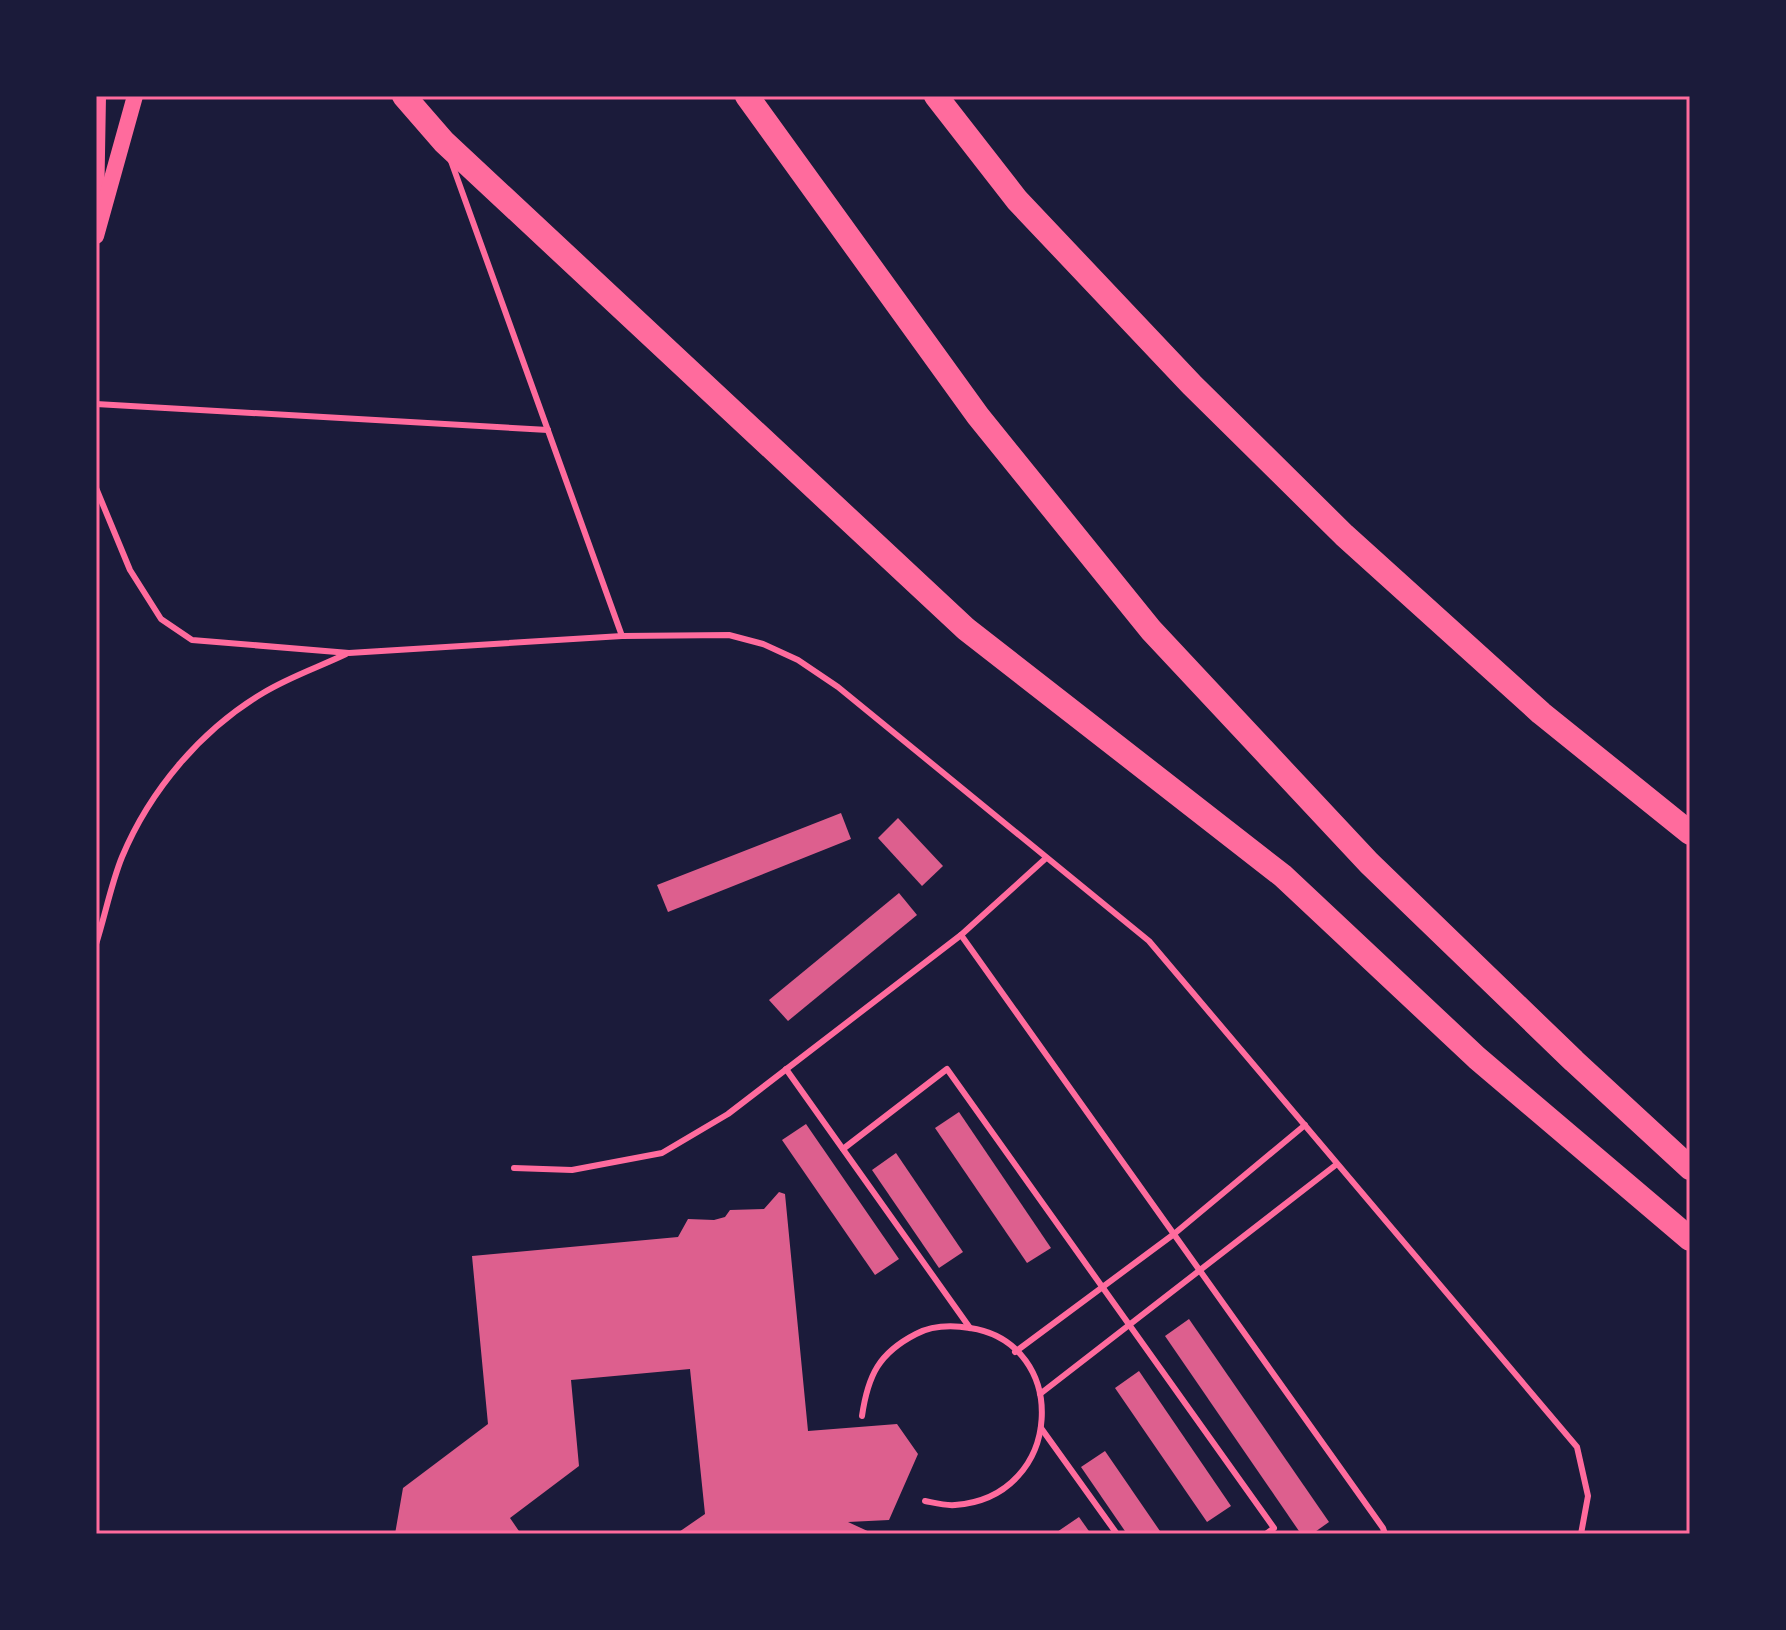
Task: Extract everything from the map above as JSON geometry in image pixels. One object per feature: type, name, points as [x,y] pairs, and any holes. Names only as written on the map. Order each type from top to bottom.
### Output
[{"type":"highway","points":[[404,96],[444,142],[966,629],[1283,876],[1477,1058],[1690,1239]]},
{"type":"highway","points":[[747,96],[978,416],[1151,630],[1369,863],[1690,1168]]},
{"type":"highway","points":[[936,96],[1017,200],[1192,385],[1344,535],[1541,713],[1690,833]]},
{"type":"highway","points":[[1541,713],[1690,818]]},
{"type":"main road","points":[[96,237],[98,96]]},
{"type":"main road","points":[[96,237],[135,96]]},
{"type":"main road","points":[[950,96],[1017,200]]},
{"type":"lane","points":[[444,142],[622,636]]},
{"type":"lane","points":[[96,404],[548,430]]},
{"type":"lane","points":[[96,488],[130,570],[161,619],[192,640],[349,653],[622,636],[729,635],[763,644],[798,660],[838,687],[1149,941],[1577,1447],[1588,1496],[1581,1534]]},
{"type":"lane","points":[[96,944],[122,857],[146,812],[178,765],[220,723],[264,692],[349,653]]},
{"type":"lane","points":[[514,1168],[572,1170],[662,1153],[728,1114],[961,935],[1045,859]]},
{"type":"lane","points":[[961,935],[1385,1534]]},
{"type":"lane","points":[[786,1069],[970,1328]]},
{"type":"lane","points":[[843,1149],[947,1069],[1274,1528],[1266,1534]]},
{"type":"lane","points":[[1015,1352],[1174,1234],[1305,1125]]},
{"type":"lane","points":[[1040,1394],[1337,1164]]},
{"type":"lane","points":[[862,1416],[866,1388],[879,1363],[899,1343],[924,1329],[952,1325],[980,1329],[1005,1342],[1025,1362],[1040,1394],[1043,1415],[1039,1443],[1026,1468],[1006,1489],[981,1501],[953,1506],[925,1501]]},
{"type":"lane","points":[[1041,1428],[1117,1534]]},
{"type":"building","points":[[841,813],[851,839],[668,912],[657,885]]},
{"type":"building","points":[[898,818],[943,866],[922,886],[878,838]]},
{"type":"building","points":[[899,893],[917,915],[788,1021],[769,1000]]},
{"type":"building","points":[[959,1112],[1051,1248],[1027,1263],[935,1128]]},
{"type":"building","points":[[806,1124],[899,1259],[875,1275],[782,1140]]},
{"type":"building","points":[[896,1153],[963,1252],[939,1268],[872,1170]]},
{"type":"building","points":[[779,1192],[785,1194],[808,1431],[897,1424],[918,1454],[889,1520],[848,1522],[874,1534],[676,1534],[705,1514],[690,1369],[571,1380],[579,1466],[510,1518],[521,1534],[395,1534],[403,1488],[488,1424],[472,1256],[678,1237],[688,1219],[714,1220],[725,1217],[730,1210],[764,1209]]},
{"type":"building","points":[[1189,1319],[1329,1522],[1312,1534],[1301,1534],[1165,1336]]},
{"type":"building","points":[[1139,1371],[1231,1506],[1207,1522],[1115,1388]]},
{"type":"building","points":[[1105,1451],[1162,1534],[1127,1534],[1081,1467]]},
{"type":"building","points":[[1079,1517],[1091,1534],[1054,1534]]}]
